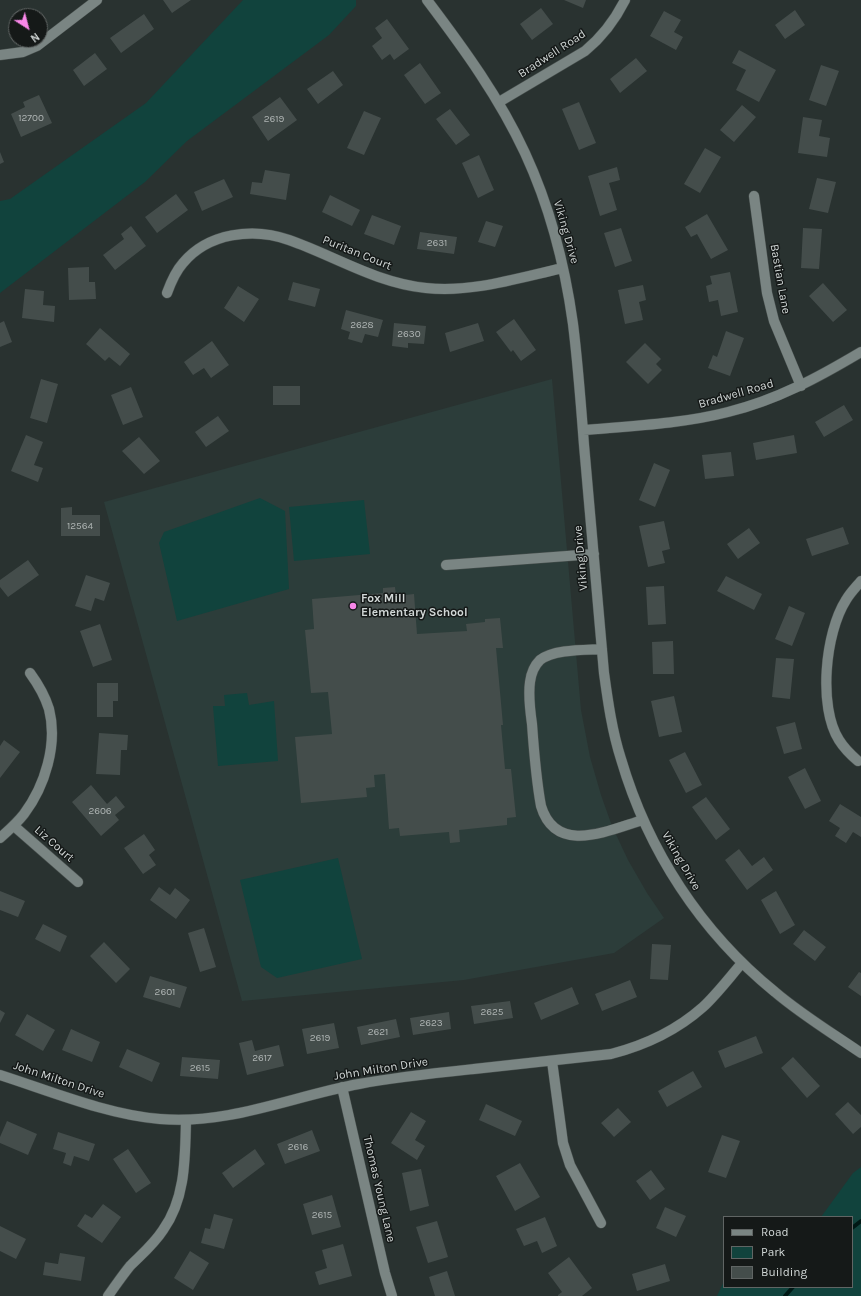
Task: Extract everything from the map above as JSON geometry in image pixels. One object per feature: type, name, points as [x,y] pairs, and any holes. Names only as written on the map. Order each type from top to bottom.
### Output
[{"type":"street","points":[[0,55],[23,52],[36,46],[97,0]]},
{"type":"street","name":"Viking Drive","points":[[427,0],[465,50],[499,102],[525,153],[550,220],[563,268],[573,325],[602,649],[609,709],[620,758],[633,797],[657,850],[685,896],[702,918],[742,963],[775,992],[861,1053]]},
{"type":"street","name":"Bradwell Road","points":[[499,102],[585,51],[612,23],[625,0]]},
{"type":"street","name":"Bastian Lane","points":[[754,196],[767,293],[779,335],[800,386]]},
{"type":"street","name":"Puritan Court","points":[[167,293],[174,276],[183,263],[195,252],[206,244],[222,237],[240,234],[259,234],[288,239],[376,276],[401,284],[426,288],[452,289],[479,287],[563,268]]},
{"type":"street","name":"Bradwell Road","points":[[583,430],[697,419],[756,404],[786,393],[818,377],[861,352]]},
{"type":"street","points":[[446,566],[594,554]]},
{"type":"street","points":[[858,761],[849,753],[839,740],[832,724],[827,700],[826,676],[829,650],[835,625],[845,601],[861,581]]},
{"type":"street","points":[[602,649],[549,655],[536,665],[532,673],[529,695],[541,806],[552,826],[560,832],[570,835],[594,835],[643,820]]},
{"type":"street","points":[[0,838],[14,826],[36,794],[45,773],[50,755],[52,732],[51,718],[41,689],[30,673]]},
{"type":"street","name":"Liz Court","points":[[14,826],[78,882]]},
{"type":"street","name":"John Milton Drive","points":[[0,1075],[106,1110],[140,1117],[186,1120],[214,1118],[255,1110],[342,1087],[392,1078],[611,1054],[634,1048],[661,1037],[683,1023],[704,1006],[742,963]]},
{"type":"street","points":[[552,1061],[563,1144],[570,1165],[601,1222]]},
{"type":"street","name":"Thomas Young Lane","points":[[342,1087],[385,1272],[392,1296]]},
{"type":"street","points":[[108,1296],[132,1265],[151,1247],[171,1218],[179,1198],[184,1170],[186,1120]]},
{"type":"shaded area","name":"Fox Mill Elementary School","points":[[552,379],[581,710],[590,757],[612,826],[628,860],[647,893],[664,918],[614,953],[464,980],[242,1001],[104,502]]},
{"type":"green space","points":[[243,0],[356,0],[356,6],[329,35],[187,141],[145,182],[0,293],[0,201],[10,199],[146,103]]},
{"type":"green space","points":[[260,498],[285,511],[289,589],[177,621],[159,543],[164,532]]},
{"type":"green space","points":[[364,500],[370,554],[294,561],[289,507]]},
{"type":"green space","points":[[247,693],[249,705],[274,701],[278,761],[218,766],[213,706],[225,706],[224,695]]},
{"type":"green space","points":[[338,858],[362,959],[277,978],[261,967],[240,880]]},
{"type":"green space","points":[[861,1167],[861,1296],[717,1296],[723,1283],[723,1288],[853,1288],[853,1216],[822,1216],[853,1173]]},
{"type":"building","points":[[163,0],[191,0],[172,13]]},
{"type":"building","points":[[564,0],[586,0],[583,8]]},
{"type":"building","points":[[541,8],[553,24],[532,40],[520,24]]},
{"type":"building","points":[[795,10],[805,25],[785,39],[775,25]]},
{"type":"building","points":[[664,11],[681,20],[674,32],[683,37],[676,50],[650,36]]},
{"type":"building","points":[[144,14],[154,29],[121,53],[110,38]]},
{"type":"building","points":[[387,19],[409,49],[394,60],[390,54],[382,60],[372,46],[382,38],[375,28]]},
{"type":"building","points":[[739,50],[776,70],[759,102],[736,90],[746,70],[732,63]]},
{"type":"building","points":[[95,53],[107,69],[84,86],[73,70]]},
{"type":"building","points":[[636,58],[647,71],[620,93],[610,79]]},
{"type":"building","points":[[420,63],[441,93],[425,104],[404,75]]},
{"type":"building","points":[[821,65],[839,71],[826,106],[809,100]]},
{"type":"building","points":[[333,71],[343,85],[318,104],[307,89]]},
{"type":"building","points":[[39,95],[52,123],[21,137],[11,114],[25,107],[23,102]]},
{"type":"building","points":[[280,97],[297,120],[268,141],[252,117]]},
{"type":"building","points":[[579,102],[596,143],[579,150],[562,109]]},
{"type":"building","points":[[742,105],[756,117],[734,142],[720,130]]},
{"type":"building","points":[[450,109],[470,135],[456,145],[436,119]]},
{"type":"building","points":[[364,111],[381,118],[364,155],[347,148]]},
{"type":"building","points":[[803,117],[822,120],[819,136],[830,138],[827,157],[798,153]]},
{"type":"building","points":[[705,148],[721,157],[700,193],[684,184]]},
{"type":"building","points":[[0,152],[4,162],[0,164]]},
{"type":"building","points":[[479,155],[494,190],[478,198],[462,163]]},
{"type":"building","points":[[617,167],[620,180],[609,183],[617,210],[600,216],[588,176]]},
{"type":"building","points":[[265,170],[290,174],[286,200],[250,194],[252,182],[262,183]]},
{"type":"building","points":[[817,178],[836,182],[828,213],[809,209]]},
{"type":"building","points":[[224,179],[233,197],[202,211],[194,192]]},
{"type":"building","points":[[176,194],[188,210],[157,233],[145,217]]},
{"type":"building","points":[[330,195],[360,210],[352,226],[322,212]]},
{"type":"building","points":[[707,214],[728,250],[711,259],[697,234],[691,237],[685,227]]},
{"type":"building","points":[[372,215],[401,226],[394,245],[364,234]]},
{"type":"building","points":[[486,221],[503,226],[495,247],[478,242]]},
{"type":"building","points":[[131,226],[146,246],[115,270],[103,255],[124,239],[121,234]]},
{"type":"building","points":[[621,228],[632,261],[615,267],[604,233]]},
{"type":"building","points":[[803,228],[822,229],[819,269],[801,268]]},
{"type":"building","points":[[420,232],[457,237],[454,254],[417,249]]},
{"type":"building","points":[[89,267],[89,282],[95,282],[96,299],[69,300],[68,268]]},
{"type":"building","points":[[730,272],[738,312],[721,316],[718,300],[709,302],[706,286],[712,284],[710,276]]},
{"type":"building","points":[[293,282],[320,289],[315,307],[288,300]]},
{"type":"building","points":[[823,283],[847,310],[833,322],[809,296]]},
{"type":"building","points":[[643,285],[646,300],[639,302],[643,320],[625,324],[618,290]]},
{"type":"building","points":[[238,286],[259,299],[244,322],[224,308]]},
{"type":"building","points":[[25,289],[44,291],[43,305],[55,306],[54,322],[22,318]]},
{"type":"building","points":[[346,310],[383,320],[378,337],[365,334],[362,343],[348,339],[350,332],[341,329]]},
{"type":"building","points":[[514,319],[536,350],[521,361],[513,350],[511,352],[496,332]]},
{"type":"building","points":[[4,321],[12,342],[0,347],[0,323]]},
{"type":"building","points":[[394,323],[426,326],[424,344],[408,343],[408,348],[392,346]]},
{"type":"building","points":[[478,323],[484,341],[450,352],[445,333]]},
{"type":"building","points":[[100,328],[130,354],[120,366],[109,357],[105,361],[86,344]]},
{"type":"building","points":[[726,331],[744,338],[730,376],[708,368],[713,355],[717,357]]},
{"type":"building","points":[[212,341],[229,365],[211,378],[204,368],[193,375],[184,362]]},
{"type":"building","points":[[645,343],[661,359],[656,364],[662,370],[648,384],[626,362]]},
{"type":"building","points":[[41,379],[58,384],[47,423],[30,418]]},
{"type":"building","points":[[273,386],[300,386],[300,405],[273,405]]},
{"type":"building","points":[[131,387],[143,417],[123,425],[111,395]]},
{"type":"building","points":[[844,405],[853,420],[824,437],[815,422]]},
{"type":"building","points":[[218,416],[229,431],[206,447],[195,432]]},
{"type":"building","points":[[26,435],[43,442],[34,465],[43,468],[38,482],[11,471]]},
{"type":"building","points":[[794,435],[797,453],[756,460],[753,443]]},
{"type":"building","points":[[139,437],[160,461],[144,474],[122,451]]},
{"type":"building","points":[[731,452],[734,476],[705,479],[702,455]]},
{"type":"building","points":[[654,463],[670,470],[655,507],[639,500]]},
{"type":"building","points":[[72,507],[72,515],[100,515],[100,536],[61,536],[61,508]]},
{"type":"building","points":[[664,521],[670,549],[662,551],[665,563],[648,567],[639,526]]},
{"type":"building","points":[[843,527],[849,544],[812,556],[806,539]]},
{"type":"building","points":[[749,528],[760,543],[738,559],[727,544]]},
{"type":"building","points":[[28,560],[39,575],[8,597],[0,587],[0,580]]},
{"type":"building","points":[[86,575],[110,583],[104,601],[95,598],[91,611],[75,606]]},
{"type":"building","points":[[726,576],[762,594],[754,610],[717,591]]},
{"type":"building","points":[[664,586],[666,624],[648,625],[646,587]]},
{"type":"building","points":[[395,587],[396,596],[414,594],[417,634],[467,631],[466,624],[485,622],[485,619],[500,618],[503,648],[496,648],[503,725],[501,725],[505,769],[511,769],[516,817],[507,818],[507,825],[459,830],[460,842],[450,843],[449,832],[400,836],[399,828],[389,829],[385,774],[374,775],[375,787],[366,788],[367,797],[301,803],[295,737],[332,734],[328,692],[311,693],[305,630],[314,629],[312,599],[383,593],[383,588]]},
{"type":"building","points":[[789,606],[805,613],[792,646],[775,639]]},
{"type":"building","points":[[100,624],[112,660],[93,667],[80,631]]},
{"type":"building","points":[[673,641],[674,674],[653,674],[652,642]]},
{"type":"building","points":[[776,658],[794,659],[790,699],[772,697]]},
{"type":"building","points":[[97,683],[118,683],[118,701],[113,701],[113,717],[97,717]]},
{"type":"building","points":[[674,696],[682,732],[659,737],[651,701]]},
{"type":"building","points":[[795,722],[802,749],[784,754],[776,727]]},
{"type":"building","points":[[99,733],[128,735],[127,750],[121,750],[120,775],[96,774]]},
{"type":"building","points":[[4,740],[20,752],[0,778],[0,746]]},
{"type":"building","points":[[685,752],[702,785],[686,793],[669,760]]},
{"type":"building","points":[[805,768],[821,801],[805,809],[788,777]]},
{"type":"building","points":[[91,785],[107,804],[116,796],[125,807],[115,815],[119,820],[101,836],[72,802]]},
{"type":"building","points":[[706,797],[730,829],[716,840],[692,807]]},
{"type":"building","points":[[840,804],[861,817],[861,837],[853,832],[846,843],[835,836],[840,828],[829,821]]},
{"type":"building","points":[[144,834],[155,850],[149,855],[156,865],[143,874],[124,848]]},
{"type":"building","points":[[739,849],[752,866],[764,857],[773,870],[747,890],[725,860]]},
{"type":"building","points":[[159,887],[170,895],[175,888],[190,900],[176,919],[150,900]]},
{"type":"building","points":[[0,891],[25,901],[18,917],[0,910]]},
{"type":"building","points":[[776,891],[795,925],[780,934],[761,900]]},
{"type":"building","points":[[43,924],[67,936],[60,952],[35,939]]},
{"type":"building","points":[[204,928],[216,967],[200,972],[188,933]]},
{"type":"building","points":[[804,930],[826,947],[815,961],[793,944]]},
{"type":"building","points":[[104,942],[130,969],[116,983],[90,956]]},
{"type":"building","points":[[652,944],[671,945],[668,980],[650,979]]},
{"type":"building","points":[[859,972],[861,973],[861,996],[848,987]]},
{"type":"building","points":[[150,976],[187,987],[180,1008],[143,997]]},
{"type":"building","points":[[630,980],[637,997],[602,1011],[595,994]]},
{"type":"building","points":[[572,987],[579,1004],[541,1020],[534,1003]]},
{"type":"building","points":[[510,1001],[513,1018],[474,1024],[471,1006]]},
{"type":"building","points":[[0,1010],[5,1013],[0,1023]]},
{"type":"building","points":[[449,1012],[451,1029],[413,1035],[410,1018]]},
{"type":"building","points":[[27,1014],[55,1030],[43,1051],[15,1035]]},
{"type":"building","points":[[396,1019],[400,1037],[361,1045],[357,1027]]},
{"type":"building","points":[[334,1023],[339,1048],[307,1054],[302,1029]]},
{"type":"building","points":[[71,1029],[100,1042],[92,1062],[62,1050]]},
{"type":"building","points":[[756,1036],[763,1053],[725,1068],[718,1051]]},
{"type":"building","points":[[252,1040],[255,1051],[279,1045],[284,1066],[247,1075],[239,1043]]},
{"type":"building","points":[[127,1049],[160,1063],[152,1082],[119,1067]]},
{"type":"building","points":[[182,1057],[220,1060],[218,1079],[180,1076]]},
{"type":"building","points":[[793,1057],[820,1086],[807,1098],[781,1068]]},
{"type":"building","points":[[693,1071],[702,1087],[667,1107],[658,1091]]},
{"type":"building","points":[[848,1102],[861,1115],[861,1127],[853,1134],[835,1114]]},
{"type":"building","points":[[486,1104],[522,1121],[515,1136],[479,1120]]},
{"type":"building","points":[[618,1108],[631,1122],[614,1137],[601,1123]]},
{"type":"building","points":[[411,1112],[426,1121],[415,1140],[425,1146],[417,1160],[391,1143]]},
{"type":"building","points":[[7,1121],[37,1134],[28,1155],[0,1143],[0,1137]]},
{"type":"building","points":[[312,1130],[320,1151],[285,1164],[277,1144]]},
{"type":"building","points":[[58,1132],[95,1144],[89,1161],[74,1156],[71,1166],[63,1163],[66,1153],[53,1149]]},
{"type":"building","points":[[722,1135],[740,1141],[726,1178],[708,1172]]},
{"type":"building","points":[[128,1149],[151,1183],[136,1193],[113,1159]]},
{"type":"building","points":[[255,1149],[265,1164],[233,1188],[222,1173]]},
{"type":"building","points":[[520,1163],[540,1197],[515,1211],[496,1176]]},
{"type":"building","points":[[421,1169],[429,1206],[410,1211],[402,1173]]},
{"type":"building","points":[[651,1170],[665,1189],[650,1200],[636,1181]]},
{"type":"building","points":[[332,1195],[341,1227],[312,1235],[303,1204]]},
{"type":"building","points":[[103,1204],[121,1217],[102,1243],[77,1226],[85,1214],[92,1218]]},
{"type":"building","points":[[665,1207],[686,1216],[676,1237],[656,1228]]},
{"type":"building","points":[[214,1214],[233,1219],[224,1249],[201,1243],[205,1228],[210,1229]]},
{"type":"building","points":[[545,1217],[557,1246],[542,1253],[537,1241],[524,1246],[516,1229]]},
{"type":"building","points":[[437,1221],[448,1257],[428,1263],[416,1227]]},
{"type":"building","points":[[0,1226],[26,1239],[16,1259],[0,1251]]},
{"type":"building","points":[[343,1244],[352,1276],[319,1285],[315,1272],[327,1268],[322,1250]]},
{"type":"building","points":[[190,1251],[209,1263],[193,1290],[174,1278]]},
{"type":"building","points":[[60,1253],[85,1257],[81,1281],[43,1275],[45,1262],[58,1264]]},
{"type":"building","points":[[569,1257],[592,1288],[582,1296],[558,1296],[562,1292],[548,1273]]},
{"type":"building","points":[[665,1264],[670,1281],[637,1291],[632,1274]]},
{"type":"building","points":[[447,1271],[455,1296],[435,1296],[429,1277]]},
{"type":"waterway","points":[[853,1227],[861,1221]]},
{"type":"waterway","points":[[785,1296],[792,1288]]},
{"type":"place","name":"Fox Mill Elementary School","points":[[353,606]]}]
